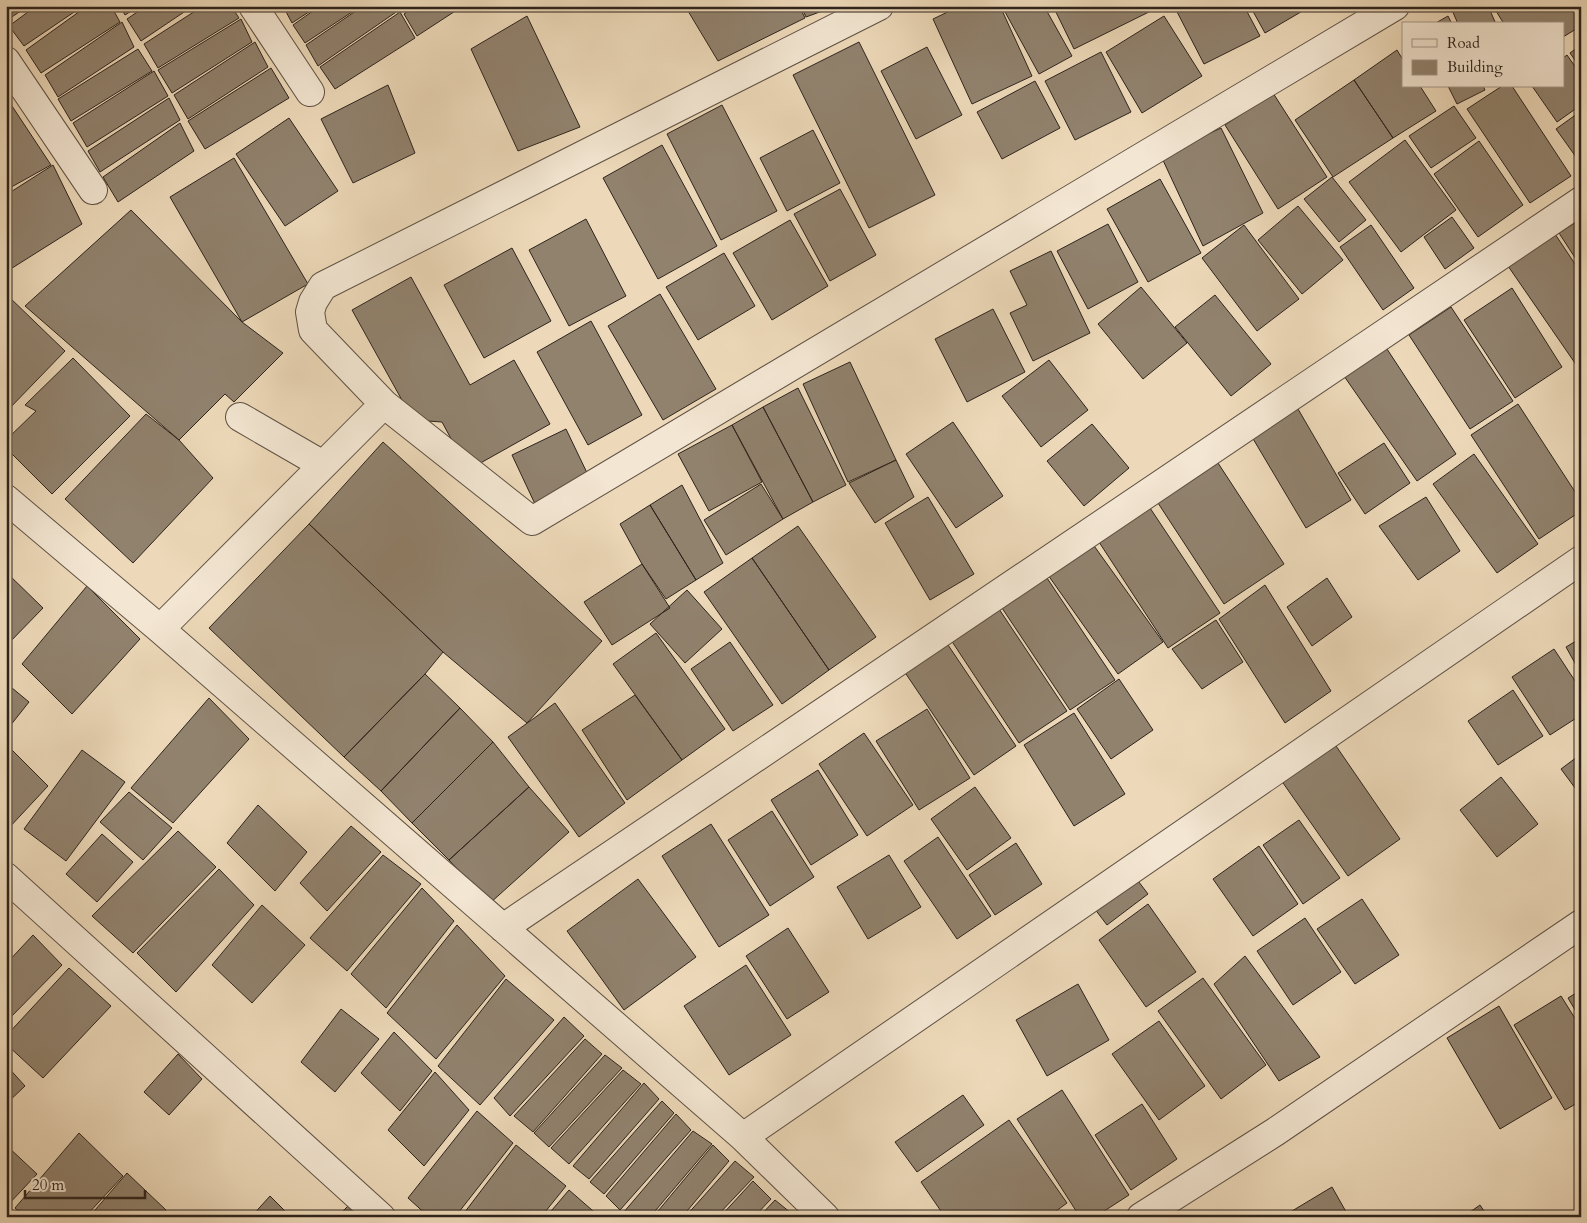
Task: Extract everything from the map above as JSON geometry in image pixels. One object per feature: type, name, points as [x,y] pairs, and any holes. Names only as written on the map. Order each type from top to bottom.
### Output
[{"type":"street","points":[[253,6],[310,92]]},
{"type":"street","points":[[879,6],[323,286],[312,302],[310,312],[313,330],[384,404],[532,521],[1395,6]]},
{"type":"street","points":[[6,61],[93,190]]},
{"type":"street","points":[[503,928],[1581,201]]},
{"type":"street","points":[[160,629],[384,404]]},
{"type":"street","points":[[240,417],[323,465]]},
{"type":"street","points":[[6,499],[160,629],[743,1137],[825,1217]]},
{"type":"street","points":[[743,1137],[1581,560]]},
{"type":"street","points":[[6,877],[381,1217]]},
{"type":"street","points":[[1141,1217],[1275,1132],[1581,924]]},
{"type":"building","points":[[6,6],[28,6],[6,21]]},
{"type":"building","points":[[36,6],[83,6],[24,46],[9,26]]},
{"type":"building","points":[[87,6],[111,6],[120,22],[41,73],[26,50]]},
{"type":"building","points":[[120,6],[139,6],[125,15]]},
{"type":"building","points":[[146,6],[193,6],[141,41],[127,19]]},
{"type":"building","points":[[203,6],[231,6],[239,18],[158,68],[144,44]]},
{"type":"building","points":[[283,6],[318,6],[292,23]]},
{"type":"building","points":[[320,6],[361,6],[305,43],[293,25]]},
{"type":"building","points":[[363,6],[397,6],[399,10],[318,66],[306,45]]},
{"type":"building","points":[[415,6],[463,6],[417,36],[404,14]]},
{"type":"building","points":[[685,6],[799,6],[805,18],[718,61]]},
{"type":"building","points":[[801,6],[836,6],[806,17]]},
{"type":"building","points":[[960,6],[1000,6],[1032,76],[972,104],[933,19]]},
{"type":"building","points":[[1010,6],[1044,6],[1072,56],[1039,74],[1004,10]]},
{"type":"building","points":[[1053,6],[1161,6],[1074,49]]},
{"type":"building","points":[[1174,6],[1244,6],[1260,36],[1204,64]]},
{"type":"building","points":[[1250,6],[1311,6],[1265,33]]},
{"type":"building","points":[[1461,6],[1488,6],[1495,22],[1457,22],[1452,10]]},
{"type":"building","points":[[1493,6],[1581,6],[1581,26],[1564,36],[1564,22],[1503,22]]},
{"type":"building","points":[[400,12],[415,38],[335,89],[320,67]]},
{"type":"building","points":[[527,16],[580,127],[518,151],[471,49]]},
{"type":"building","points":[[1164,16],[1202,76],[1142,113],[1106,52]]},
{"type":"building","points":[[1448,16],[1451,22],[1438,22]]},
{"type":"building","points":[[241,19],[252,42],[172,93],[158,70]]},
{"type":"building","points":[[122,22],[134,47],[58,97],[45,75]]},
{"type":"building","points":[[255,42],[268,67],[188,119],[174,95]]},
{"type":"building","points":[[859,42],[935,195],[869,228],[793,75]]},
{"type":"building","points":[[1581,45],[1581,69],[1570,53]]},
{"type":"building","points":[[927,47],[962,115],[916,139],[881,71]]},
{"type":"building","points":[[138,49],[152,71],[71,121],[58,99]]},
{"type":"building","points":[[1397,50],[1402,58],[1402,88],[1421,88],[1436,111],[1393,138],[1354,80]]},
{"type":"building","points":[[1101,52],[1131,112],[1075,140],[1045,81]]},
{"type":"building","points":[[1567,55],[1581,75],[1581,105],[1557,122],[1533,88],[1564,88],[1564,57]]},
{"type":"building","points":[[271,68],[289,98],[205,149],[188,121]]},
{"type":"building","points":[[154,71],[168,96],[87,147],[73,123]]},
{"type":"building","points":[[1354,80],[1393,138],[1333,177],[1295,120]]},
{"type":"building","points":[[1035,81],[1060,128],[1002,159],[977,112]]},
{"type":"building","points":[[388,85],[415,153],[353,183],[321,119]]},
{"type":"building","points":[[1449,88],[1484,88],[1485,90],[1457,104]]},
{"type":"building","points":[[1499,88],[1513,88],[1571,176],[1530,203],[1467,109]]},
{"type":"building","points":[[1273,93],[1327,177],[1278,209],[1225,125]]},
{"type":"building","points":[[169,98],[180,120],[100,172],[88,151]]},
{"type":"building","points":[[722,105],[777,211],[721,240],[667,134]]},
{"type":"building","points":[[12,106],[51,165],[6,190],[6,110]]},
{"type":"building","points":[[1454,106],[1476,138],[1431,168],[1409,136]]},
{"type":"building","points":[[1581,111],[1581,164],[1556,129]]},
{"type":"building","points":[[289,118],[338,191],[285,226],[236,154]]},
{"type":"building","points":[[180,123],[194,151],[118,202],[103,177]]},
{"type":"building","points":[[1221,128],[1263,213],[1203,246],[1161,156]]},
{"type":"building","points":[[813,130],[840,183],[787,211],[760,158]]},
{"type":"building","points":[[1405,140],[1456,210],[1401,252],[1349,182]]},
{"type":"building","points":[[1479,141],[1523,205],[1478,237],[1434,174]]},
{"type":"building","points":[[662,145],[717,246],[658,279],[603,178]]},
{"type":"building","points":[[234,158],[308,284],[242,322],[170,197]]},
{"type":"building","points":[[53,165],[82,224],[9,270],[6,266],[6,195]]},
{"type":"building","points":[[1332,177],[1366,220],[1339,242],[1304,199]]},
{"type":"building","points":[[1160,179],[1201,253],[1148,282],[1107,209]]},
{"type":"building","points":[[840,189],[876,255],[830,281],[794,214]]},
{"type":"building","points":[[1298,206],[1343,260],[1302,294],[1258,240]]},
{"type":"building","points":[[131,210],[242,322],[283,353],[234,402],[225,394],[179,440],[25,306]]},
{"type":"building","points":[[1452,217],[1474,248],[1445,269],[1424,237]]},
{"type":"building","points":[[586,219],[626,296],[569,326],[529,250]]},
{"type":"building","points":[[1581,219],[1581,267],[1559,233]]},
{"type":"building","points":[[790,220],[828,286],[772,320],[733,253]]},
{"type":"building","points":[[1108,224],[1138,282],[1088,309],[1057,251]]},
{"type":"building","points":[[1244,225],[1299,299],[1257,331],[1202,258]]},
{"type":"building","points":[[1371,225],[1414,288],[1383,310],[1340,247]]},
{"type":"building","points":[[1555,234],[1581,273],[1581,364],[1577,366],[1508,266]]},
{"type":"building","points":[[512,248],[551,321],[484,358],[444,285]]},
{"type":"building","points":[[1051,251],[1090,333],[1033,361],[1010,313],[1027,305],[1010,271]]},
{"type":"building","points":[[724,253],[755,306],[698,340],[666,287]]},
{"type":"building","points":[[411,277],[470,385],[514,360],[550,424],[468,470],[442,422],[413,420],[352,310]]},
{"type":"building","points":[[1141,287],[1187,343],[1143,379],[1098,324]]},
{"type":"building","points":[[1512,288],[1562,367],[1515,398],[1464,320]]},
{"type":"building","points":[[6,294],[65,351],[6,412]]},
{"type":"building","points":[[660,294],[716,389],[663,420],[608,326]]},
{"type":"building","points":[[1215,295],[1271,364],[1231,396],[1175,327]]},
{"type":"building","points":[[1451,307],[1513,401],[1470,429],[1409,335]]},
{"type":"building","points":[[993,309],[1025,372],[967,402],[935,339]]},
{"type":"building","points":[[591,321],[642,415],[588,445],[537,352]]},
{"type":"building","points":[[1385,346],[1456,454],[1417,481],[1344,376]]},
{"type":"building","points":[[73,358],[130,416],[52,494],[6,448],[6,440],[36,411],[25,405]]},
{"type":"building","points":[[1049,360],[1088,410],[1041,447],[1002,396]]},
{"type":"building","points":[[850,362],[896,460],[848,482],[803,384]]},
{"type":"building","points":[[798,388],[846,485],[813,502],[763,407]]},
{"type":"building","points":[[1518,404],[1581,501],[1581,511],[1539,539],[1471,435]]},
{"type":"building","points":[[763,407],[813,502],[783,519],[732,425]]},
{"type":"building","points":[[1298,409],[1351,500],[1306,528],[1252,437]]},
{"type":"building","points":[[146,414],[179,440],[213,478],[133,563],[65,499]]},
{"type":"building","points":[[953,422],[1003,496],[956,528],[906,454]]},
{"type":"building","points":[[1092,424],[1129,468],[1084,506],[1047,461]]},
{"type":"building","points":[[732,425],[762,482],[709,511],[678,454]]},
{"type":"building","points":[[566,429],[589,477],[535,504],[512,455]]},
{"type":"building","points":[[383,442],[602,641],[527,723],[443,652],[309,524]]},
{"type":"building","points":[[1384,443],[1410,483],[1365,514],[1338,473]]},
{"type":"building","points":[[1474,454],[1538,544],[1497,573],[1433,484]]},
{"type":"building","points":[[896,460],[914,497],[875,523],[849,483]]},
{"type":"building","points":[[1218,463],[1284,564],[1224,604],[1158,503]]},
{"type":"building","points":[[761,484],[783,519],[726,555],[704,520]]},
{"type":"building","points":[[682,485],[723,563],[696,580],[650,505]]},
{"type":"building","points":[[928,497],[974,574],[930,600],[885,523]]},
{"type":"building","points":[[1426,497],[1460,551],[1418,580],[1379,526]]},
{"type":"building","points":[[650,505],[696,580],[666,599],[642,564],[620,524]]},
{"type":"building","points":[[1150,508],[1220,613],[1168,648],[1099,542]]},
{"type":"building","points":[[309,524],[443,652],[425,674],[344,757],[209,628]]},
{"type":"building","points":[[798,526],[876,637],[829,670],[752,558]]},
{"type":"building","points":[[1092,543],[1163,642],[1118,674],[1048,575]]},
{"type":"building","points":[[752,558],[829,670],[782,704],[704,592]]},
{"type":"building","points":[[642,564],[670,608],[612,645],[584,602]]},
{"type":"building","points":[[6,572],[43,608],[6,646]]},
{"type":"building","points":[[1045,575],[1115,680],[1070,710],[1000,605]]},
{"type":"building","points":[[1327,578],[1352,617],[1312,646],[1287,607]]},
{"type":"building","points":[[1265,585],[1331,691],[1285,723],[1219,619]]},
{"type":"building","points":[[87,586],[140,639],[72,714],[22,664]]},
{"type":"building","points":[[687,590],[722,629],[685,663],[650,624]]},
{"type":"building","points":[[997,606],[1067,711],[1019,743],[949,637]]},
{"type":"building","points":[[1216,620],[1243,662],[1202,689],[1172,649]]},
{"type":"building","points":[[656,633],[725,729],[682,760],[613,664]]},
{"type":"building","points":[[1581,638],[1581,674],[1566,647]]},
{"type":"building","points":[[944,639],[1016,746],[974,775],[902,668]]},
{"type":"building","points":[[730,642],[773,705],[733,731],[691,669]]},
{"type":"building","points":[[1554,649],[1581,690],[1581,715],[1550,735],[1512,677]]},
{"type":"building","points":[[425,674],[460,708],[381,791],[344,757]]},
{"type":"building","points":[[1119,679],[1153,730],[1111,759],[1077,709]]},
{"type":"building","points":[[6,683],[29,702],[6,731]]},
{"type":"building","points":[[1513,690],[1543,736],[1498,765],[1468,721]]},
{"type":"building","points":[[635,695],[682,760],[627,800],[582,730]]},
{"type":"building","points":[[209,698],[249,739],[173,823],[131,788]]},
{"type":"building","points":[[555,703],[625,803],[579,837],[508,737]]},
{"type":"building","points":[[460,708],[493,742],[412,823],[381,791]]},
{"type":"building","points":[[927,709],[970,778],[919,810],[876,741]]},
{"type":"building","points":[[1074,713],[1125,794],[1074,826],[1024,745]]},
{"type":"building","points":[[864,733],[913,805],[867,836],[819,764]]},
{"type":"building","points":[[493,742],[529,787],[449,860],[412,823]]},
{"type":"building","points":[[1334,743],[1400,839],[1348,876],[1281,780]]},
{"type":"building","points":[[6,744],[48,786],[6,831]]},
{"type":"building","points":[[82,750],[125,782],[66,861],[24,829]]},
{"type":"building","points":[[1581,754],[1581,796],[1561,769]]},
{"type":"building","points":[[818,770],[858,835],[811,865],[771,800]]},
{"type":"building","points":[[1501,777],[1538,824],[1497,857],[1460,810]]},
{"type":"building","points":[[529,787],[569,832],[489,904],[449,860]]},
{"type":"building","points":[[975,787],[1011,838],[967,870],[931,819]]},
{"type":"building","points":[[129,792],[172,828],[143,860],[100,822]]},
{"type":"building","points":[[258,805],[307,852],[275,891],[227,843]]},
{"type":"building","points":[[772,811],[814,877],[770,906],[728,840]]},
{"type":"building","points":[[1299,820],[1340,878],[1303,904],[1263,845]]},
{"type":"building","points":[[711,824],[769,915],[719,947],[662,856]]},
{"type":"building","points":[[351,826],[381,852],[327,911],[300,883]]},
{"type":"building","points":[[178,831],[216,867],[133,953],[92,916]]},
{"type":"building","points":[[102,834],[133,862],[97,902],[66,874]]},
{"type":"building","points":[[938,837],[991,916],[957,939],[904,861]]},
{"type":"building","points":[[1016,843],[1042,884],[995,915],[969,875]]},
{"type":"building","points":[[1259,846],[1298,904],[1253,936],[1213,879]]},
{"type":"building","points":[[383,855],[421,884],[347,971],[310,938]]},
{"type":"building","points":[[889,855],[921,907],[868,939],[837,887]]},
{"type":"building","points":[[219,869],[254,905],[176,992],[137,953]]},
{"type":"building","points":[[1132,873],[1148,894],[1107,925],[1091,904]]},
{"type":"building","points":[[638,879],[696,957],[624,1010],[567,931]]},
{"type":"building","points":[[422,888],[454,921],[386,1008],[351,974]]},
{"type":"building","points":[[1362,899],[1399,955],[1355,984],[1317,929]]},
{"type":"building","points":[[1148,904],[1196,972],[1146,1007],[1099,940]]},
{"type":"building","points":[[262,905],[305,945],[252,1003],[212,965]]},
{"type":"building","points":[[1305,918],[1341,972],[1293,1005],[1257,951]]},
{"type":"building","points":[[457,925],[505,976],[436,1059],[387,1013]]},
{"type":"building","points":[[788,928],[829,992],[787,1019],[746,956]]},
{"type":"building","points":[[33,935],[62,965],[6,1022],[6,964]]},
{"type":"building","points":[[1245,956],[1320,1057],[1279,1081],[1214,984]]},
{"type":"building","points":[[746,965],[791,1035],[729,1075],[684,1006]]},
{"type":"building","points":[[69,968],[111,1006],[43,1078],[6,1044],[6,1036]]},
{"type":"building","points":[[1203,978],[1266,1065],[1221,1099],[1158,1011]]},
{"type":"building","points":[[506,979],[554,1020],[480,1105],[438,1066]]},
{"type":"building","points":[[1078,984],[1109,1040],[1047,1076],[1016,1020]]},
{"type":"building","points":[[1581,990],[1581,1020],[1568,998]]},
{"type":"building","points":[[1561,996],[1581,1028],[1581,1101],[1565,1110],[1514,1025]]},
{"type":"building","points":[[1499,1006],[1552,1098],[1500,1129],[1447,1038]]},
{"type":"building","points":[[341,1009],[379,1039],[335,1092],[301,1062]]},
{"type":"building","points":[[564,1017],[584,1036],[510,1116],[494,1098]]},
{"type":"building","points":[[1159,1021],[1205,1086],[1159,1120],[1112,1054]]},
{"type":"building","points":[[394,1032],[432,1071],[400,1111],[361,1073]]},
{"type":"building","points":[[585,1039],[602,1054],[533,1132],[514,1116]]},
{"type":"building","points":[[178,1054],[202,1079],[169,1115],[144,1092]]},
{"type":"building","points":[[605,1055],[622,1068],[549,1147],[534,1133]]},
{"type":"building","points":[[6,1065],[25,1086],[6,1104]]},
{"type":"building","points":[[623,1070],[641,1084],[569,1164],[551,1148]]},
{"type":"building","points":[[435,1072],[469,1110],[424,1166],[388,1130]]},
{"type":"building","points":[[644,1083],[659,1099],[589,1179],[573,1166]]},
{"type":"building","points":[[1062,1090],[1129,1195],[1095,1217],[1080,1217],[1017,1119]]},
{"type":"building","points":[[963,1095],[984,1125],[917,1172],[895,1142]]},
{"type":"building","points":[[662,1101],[674,1113],[604,1194],[590,1182]]},
{"type":"building","points":[[1142,1104],[1177,1159],[1131,1190],[1095,1135]]},
{"type":"building","points":[[477,1111],[513,1143],[455,1217],[429,1217],[408,1198]]},
{"type":"building","points":[[676,1114],[691,1130],[620,1210],[606,1196]]},
{"type":"building","points":[[1009,1120],[1067,1203],[1048,1217],[945,1217],[921,1182]]},
{"type":"building","points":[[693,1131],[712,1144],[650,1217],[628,1217],[623,1213]]},
{"type":"building","points":[[79,1133],[123,1176],[85,1217],[25,1217],[15,1208]]},
{"type":"building","points":[[6,1145],[37,1174],[6,1207]]},
{"type":"building","points":[[516,1145],[566,1186],[541,1217],[461,1217]]},
{"type":"building","points":[[713,1145],[729,1161],[682,1217],[653,1217]]},
{"type":"building","points":[[735,1161],[754,1177],[716,1217],[685,1217]]},
{"type":"building","points":[[127,1173],[166,1210],[159,1217],[89,1217]]},
{"type":"building","points":[[753,1181],[771,1199],[754,1217],[720,1217]]},
{"type":"building","points":[[1332,1187],[1349,1217],[1282,1217]]},
{"type":"building","points":[[569,1190],[600,1217],[546,1217]]},
{"type":"building","points":[[270,1196],[291,1217],[251,1217]]},
{"type":"building","points":[[775,1200],[796,1217],[759,1217]]},
{"type":"building","points":[[349,1205],[359,1217],[337,1217]]},
{"type":"building","points":[[1480,1205],[1488,1217],[1463,1217]]}]
